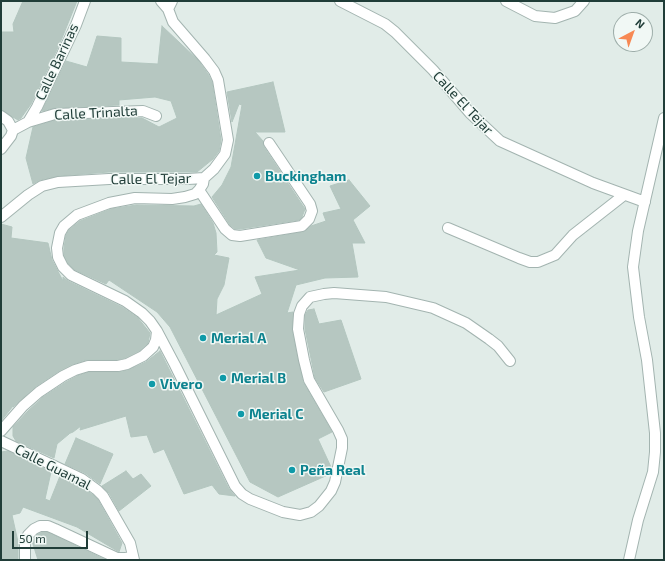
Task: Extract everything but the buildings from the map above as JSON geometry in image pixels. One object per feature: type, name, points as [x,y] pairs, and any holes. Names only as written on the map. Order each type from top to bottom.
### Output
[{"type":"street","name":"Calle Barinas","points":[[28,122],[76,25],[84,1]]},
{"type":"street","name":"Calle El Tejar","points":[[1,217],[28,195],[42,186],[58,182],[109,179],[204,178],[214,169],[225,154],[228,140],[218,80],[214,71],[205,59],[173,22],[170,5],[161,1]]},
{"type":"street","name":"Calle El Tejar","points":[[340,1],[386,24],[424,60],[470,113],[500,141],[592,183],[645,202]]},
{"type":"street","points":[[506,1],[535,16],[555,18],[575,11],[584,1]]},
{"type":"street","name":"Calle Trinalta","points":[[13,130],[28,122],[55,114],[143,111],[156,116]]},
{"type":"street","points":[[1,116],[8,121],[13,130],[11,136],[1,149]]},
{"type":"street","points":[[629,560],[638,520],[653,472],[655,452],[655,433],[647,360],[639,317],[633,267],[638,231],[664,118]]},
{"type":"street","points":[[199,190],[225,229],[232,235],[240,236],[302,226],[309,219],[312,211],[310,204],[269,142]]},
{"type":"street","points":[[204,178],[203,184],[199,190],[195,194],[185,197],[172,199],[135,198],[109,203],[77,215],[64,226],[58,240],[58,257],[63,267],[71,275],[124,301],[142,313],[157,331],[235,486],[242,494],[250,499],[292,514],[300,515],[311,512],[319,506],[331,491],[337,474],[342,440],[338,430],[309,380],[301,349],[298,329],[299,314],[302,306],[310,298],[334,293],[386,297],[433,308],[466,323],[498,346],[510,361]]},
{"type":"street","points":[[448,228],[519,258],[530,262],[538,262],[555,255],[573,235],[624,195]]},
{"type":"street","points":[[1,431],[28,401],[39,392],[75,370],[88,366],[118,366],[127,364],[144,356],[153,347],[156,340],[157,331]]},
{"type":"street","name":"Calle Guamal","points":[[1,441],[82,479],[97,490],[103,496],[130,543],[134,558]]},
{"type":"street","points":[[25,560],[25,540],[34,529],[40,526],[48,526],[117,558],[134,558]]},
{"type":"place","name":"Buckingham","points":[[257,176]]},
{"type":"place","name":"Merial A","points":[[203,338]]},
{"type":"place","name":"Merial B","points":[[223,378]]},
{"type":"place","name":"Vivero","points":[[152,384]]},
{"type":"place","name":"Merial C","points":[[241,414]]},
{"type":"place","name":"Peña Real","points":[[292,470]]}]
